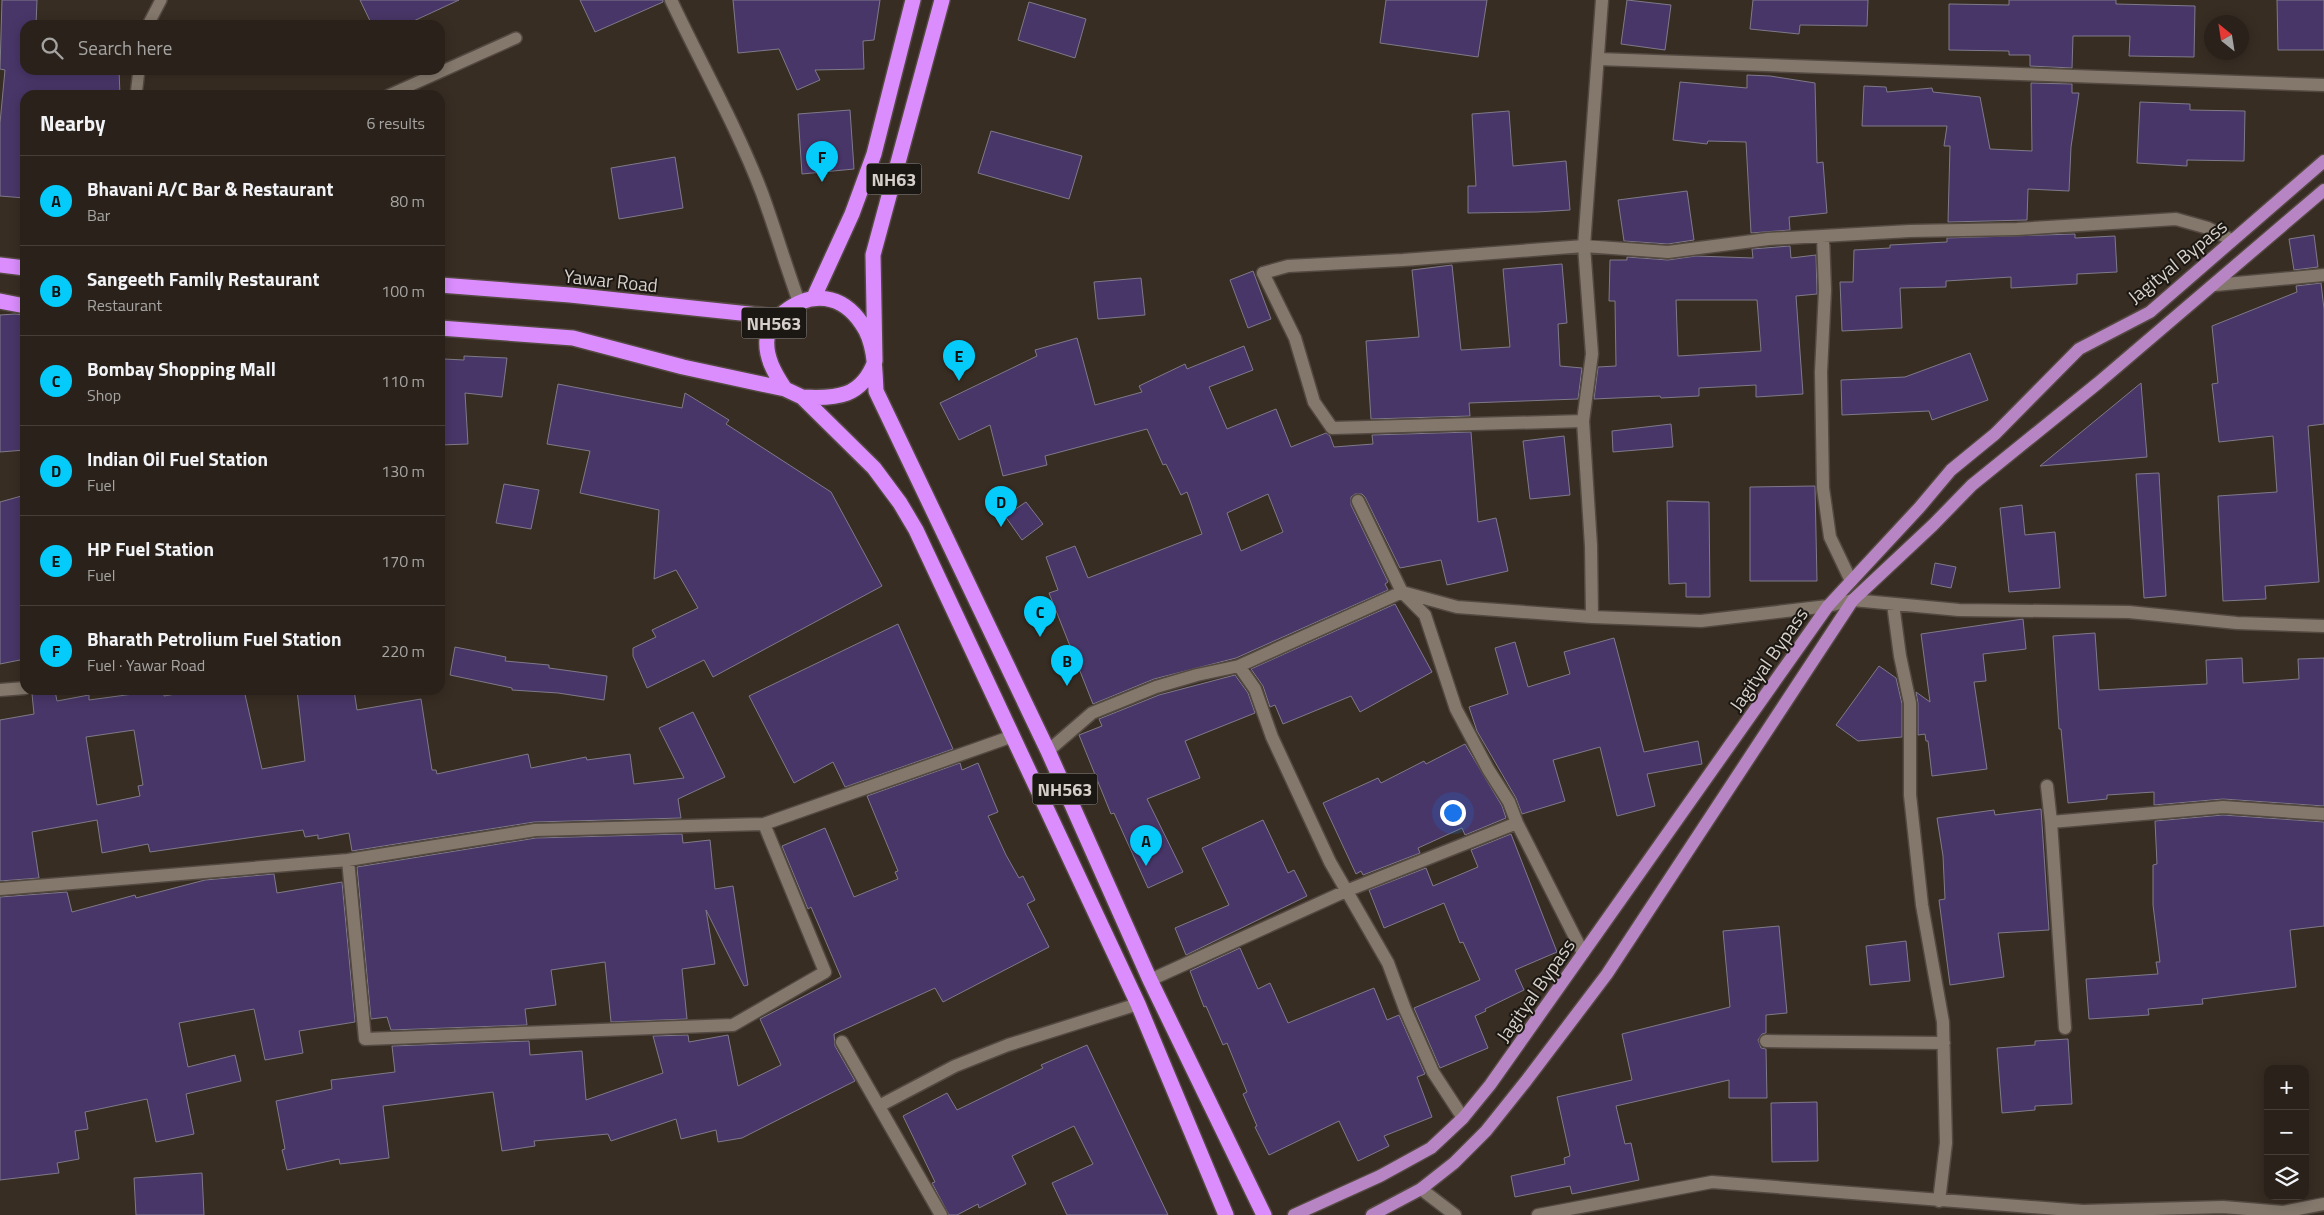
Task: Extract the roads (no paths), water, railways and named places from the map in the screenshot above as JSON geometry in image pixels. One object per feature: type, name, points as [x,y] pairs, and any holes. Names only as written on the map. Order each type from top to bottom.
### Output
[{"type":"highway","name":"NH63","points":[[807,300],[852,214],[874,154],[913,0]]},
{"type":"highway","name":"NH63","points":[[875,361],[873,255],[942,0]]},
{"type":"highway","points":[[0,265],[20,267]]},
{"type":"highway","name":"Yawar Road","points":[[445,285],[570,295],[778,317]]},
{"type":"highway","name":"NH563","points":[[1226,1215],[1138,1004],[916,530],[900,503],[874,468],[802,397],[785,389],[773,369],[767,349],[769,332],[778,317],[807,300],[837,301],[854,314],[864,325],[875,361],[876,391],[1048,751],[1150,980],[1264,1215]]},
{"type":"highway","points":[[0,301],[20,305]]},
{"type":"highway","points":[[445,328],[573,338],[683,367],[785,389]]},
{"type":"highway","points":[[802,397],[826,399],[842,396],[857,388],[870,375],[875,361]]},
{"type":"main road","name":"Jagityal Bypass","points":[[1294,1215],[1380,1176],[1431,1148],[1463,1118],[1490,1085],[1828,606],[1919,508],[1951,470],[1995,434],[2080,349],[2150,312],[2324,161]]},
{"type":"main road","name":"Jagityal Bypass","points":[[1372,1215],[1421,1189],[1454,1163],[1486,1131],[1607,974],[1853,600],[1933,525],[1972,485],[2215,285],[2324,190]]},
{"type":"street","points":[[670,0],[736,134],[762,193],[781,252],[807,300]]},
{"type":"street","points":[[1592,617],[1590,537],[1583,421],[1592,354],[1584,246],[1602,0]]},
{"type":"street","points":[[1598,59],[2324,86]]},
{"type":"street","points":[[1583,421],[1332,428],[1314,402],[1295,338],[1263,273],[1288,266],[1403,260],[1584,246],[1668,252],[1768,239],[1910,231],[2017,229],[2176,219],[2208,228],[2232,240]]},
{"type":"street","points":[[1823,236],[1825,290],[1821,372],[1823,488],[1830,537],[1851,581]]},
{"type":"street","points":[[2215,285],[2324,275]]},
{"type":"street","points":[[1358,501],[1402,592],[1425,616],[1456,709],[1488,769],[1509,802],[1517,823],[1583,953]]},
{"type":"street","points":[[1048,751],[1092,714],[1156,687],[1197,675],[1239,666],[1402,592],[1457,607],[1592,617],[1701,620],[1828,606],[1853,600],[1959,610],[2129,612],[2237,623],[2324,626]]},
{"type":"street","points":[[1893,604],[1900,656],[1910,703],[1910,795],[1922,905],[1943,1022],[1946,1144],[1939,1200]]},
{"type":"street","points":[[1239,666],[1256,689],[1272,737],[1330,862],[1388,963],[1405,1009],[1433,1072],[1463,1118]]},
{"type":"street","points":[[0,690],[20,688]]},
{"type":"street","points":[[0,889],[348,860],[535,830],[764,824],[1013,736]]},
{"type":"street","points":[[2047,786],[2065,1028]]},
{"type":"street","points":[[2051,822],[2223,806],[2324,814]]},
{"type":"street","points":[[1150,980],[1346,891],[1517,823]]},
{"type":"street","points":[[348,860],[365,1039],[733,1025],[825,972],[764,824]]},
{"type":"street","points":[[879,1106],[955,1066],[1008,1045],[1138,1004]]},
{"type":"street","points":[[1766,1041],[1944,1043]]},
{"type":"street","points":[[842,1042],[941,1215]]},
{"type":"street","points":[[1538,1215],[1712,1182],[2063,1212],[2223,1207],[2283,1212],[2324,1204]]},
{"type":"street","points":[[1421,1189],[1455,1215]]},
{"type":"lane","points":[[151,20],[161,0]]},
{"type":"lane","points":[[445,70],[516,38]]},
{"type":"lane","points":[[137,90],[138,75]]},
{"type":"lane","points":[[401,90],[434,75]]},
{"type":"place","name":"Bharath Petrolium Fuel Station","points":[[822,182]]},
{"type":"place","name":"HP Fuel Station","points":[[959,381]]},
{"type":"place","name":"Indian Oil Fuel Station","points":[[1001,527]]},
{"type":"place","name":"Bombay Shopping Mall","points":[[1040,637]]},
{"type":"place","name":"Sangeeth Family Restaurant","points":[[1067,686]]},
{"type":"place","name":"Bhavani A/C Bar & Restaurant","points":[[1146,866]]}]
